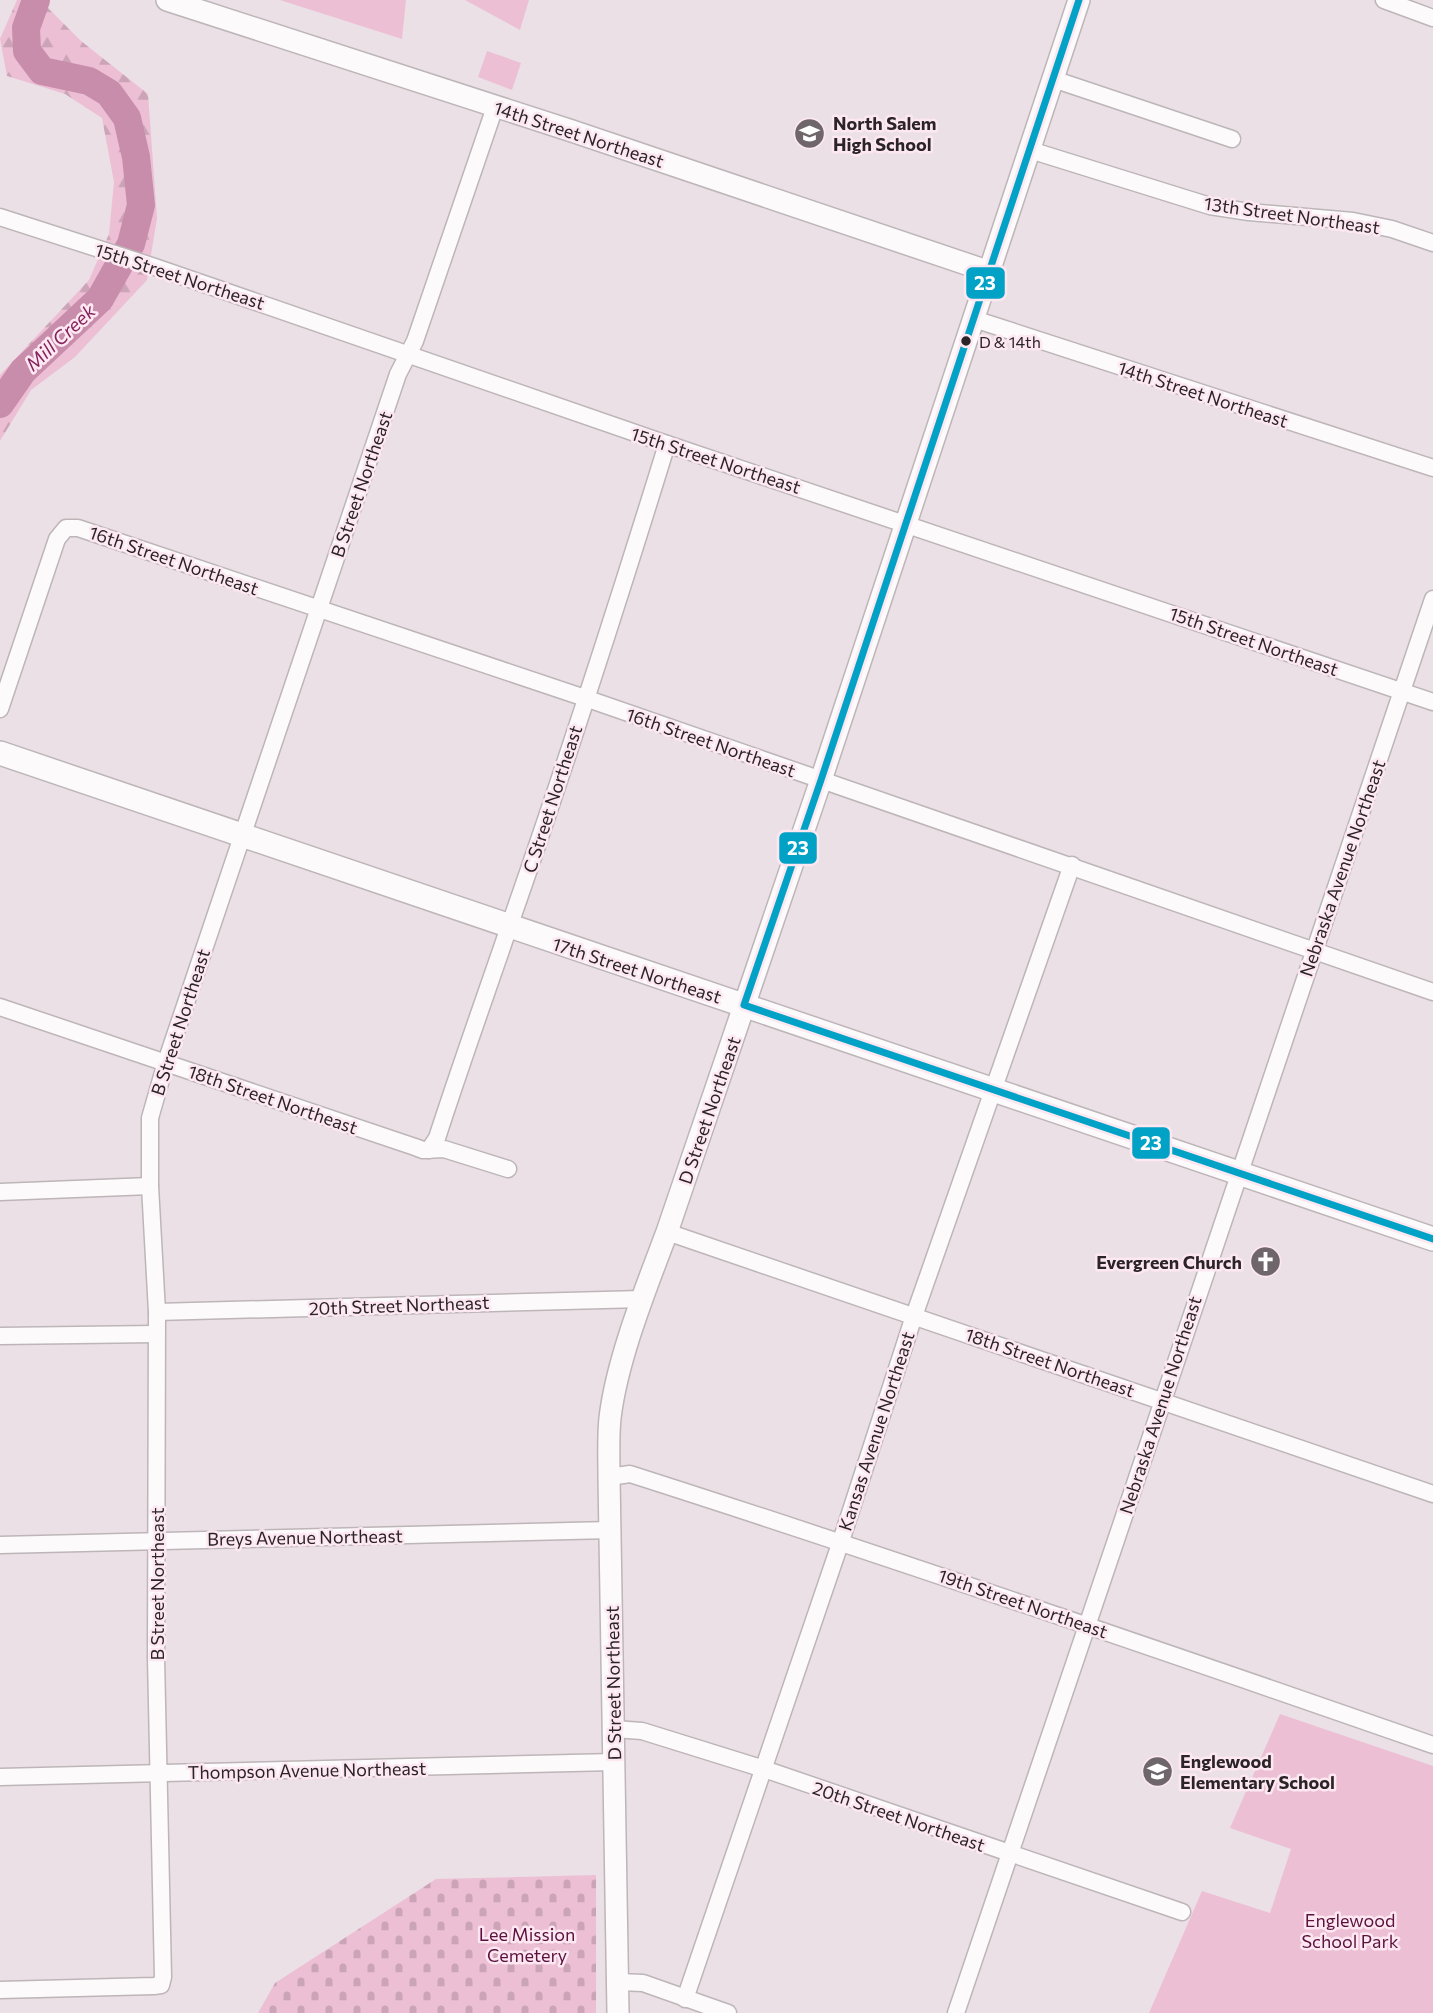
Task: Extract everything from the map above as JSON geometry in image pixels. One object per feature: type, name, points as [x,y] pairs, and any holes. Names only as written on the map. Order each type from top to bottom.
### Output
[{"type":"main road","name":"17th Street Northeast","points":[[0,753],[1433,1239]]},
{"type":"street","name":"14th Street Northeast","points":[[167,0],[619,146],[990,272]]},
{"type":"street","name":"D Street Northeast","points":[[618,2013],[609,1477],[612,1408],[642,1299],[821,780],[1079,0]]},
{"type":"street","points":[[1384,0],[1433,18]]},
{"type":"street","points":[[1053,79],[1232,139]]},
{"type":"street","name":"B Street Northeast","points":[[0,1990],[161,1984],[163,1977],[158,1773],[157,1312],[150,1186],[150,1118],[166,1062],[398,374],[415,341],[495,107]]},
{"type":"street","name":"13th Street Northeast","points":[[1030,150],[1210,206],[1353,221],[1392,229],[1433,243]]},
{"type":"street","name":"15th Street Northeast","points":[[0,216],[1433,702]]},
{"type":"street","name":"14th Street Northeast","points":[[974,319],[1433,468]]},
{"type":"street","name":"C Street Northeast","points":[[429,1150],[437,1138],[509,927],[629,568],[667,444]]},
{"type":"street","name":"16th Street Northeast","points":[[8,656],[57,539],[66,528],[78,528],[585,698],[1433,992]]},
{"type":"street","name":"Nebraska Avenue Northeast","points":[[956,2013],[1433,599]]},
{"type":"street","points":[[0,709],[8,656]]},
{"type":"street","name":"Kansas Avenue Northeast","points":[[685,1998],[841,1541],[914,1316],[1072,865]]},
{"type":"street","name":"18th Street Northeast","points":[[0,1007],[415,1147],[444,1149],[508,1169]]},
{"type":"street","points":[[0,1192],[150,1186]]},
{"type":"street","name":"18th Street Northeast","points":[[667,1232],[1433,1493]]},
{"type":"street","name":"20th Street Northeast","points":[[157,1312],[642,1299]]},
{"type":"street","points":[[0,1336],[156,1334]]},
{"type":"street","name":"19th Street Northeast","points":[[609,1477],[630,1474],[841,1541],[1433,1745]]},
{"type":"street","name":"Breys Avenue Northeast","points":[[0,1545],[610,1531]]},
{"type":"street","name":"20th Street Northeast","points":[[614,1729],[642,1731],[764,1769],[1182,1912]]},
{"type":"street","name":"Thompson Avenue Northeast","points":[[0,1777],[614,1762]]},
{"type":"street","points":[[618,1982],[643,1983],[727,2013]]},
{"type":"green space","points":[[17,0],[50,0],[47,7],[81,41],[148,94],[157,218],[147,280],[75,357],[31,390],[0,441],[0,375],[89,280],[109,234],[114,182],[102,118],[65,94],[7,76],[0,39]]},
{"type":"green space","points":[[280,0],[406,0],[402,39]]},
{"type":"green space","points":[[465,0],[529,0],[520,30]]},
{"type":"green space","points":[[487,51],[521,63],[512,90],[478,77]]},
{"type":"green space","name":"Englewood School Park","points":[[1280,1714],[1433,1766],[1433,2013],[1149,2013],[1202,1891],[1270,1913],[1291,1849],[1230,1828]]},
{"type":"green space","name":"Lee Mission Cemetery","points":[[596,1875],[596,2013],[258,2013],[275,1983],[436,1879]]},
{"type":"waterway","name":"Mill Creek","points":[[0,404],[23,371],[100,299],[131,244],[141,205],[136,157],[127,118],[109,93],[89,81],[42,71],[27,51],[26,28],[36,0]]},
{"type":"transit line","name":"23","points":[[1079,0],[744,1005],[1433,1239]]},
{"type":"place","name":"North Salem High School","points":[[810,133]]},
{"type":"place","name":"D & 14th","points":[[966,341]]},
{"type":"place","name":"Evergreen Church","points":[[1265,1262]]},
{"type":"place","name":"Englewood Elementary School","points":[[1157,1771]]}]
